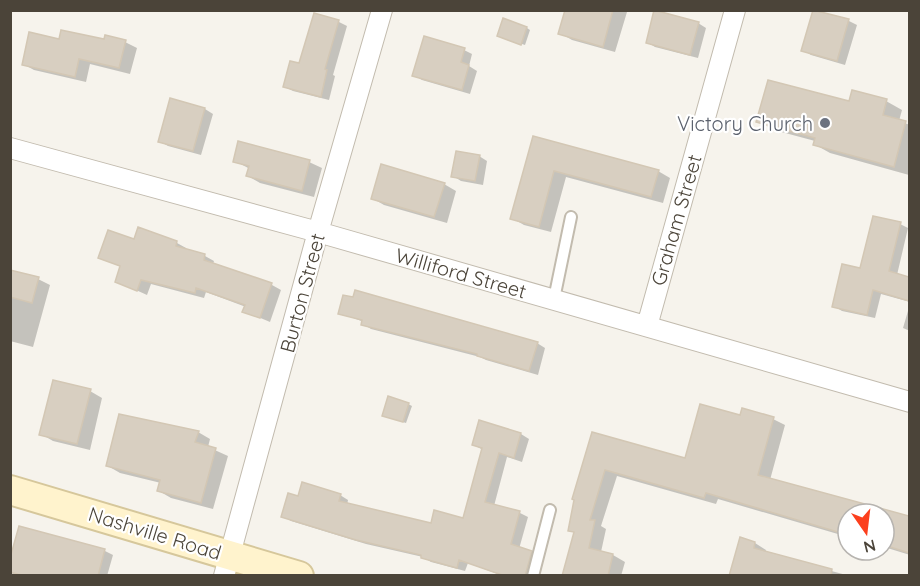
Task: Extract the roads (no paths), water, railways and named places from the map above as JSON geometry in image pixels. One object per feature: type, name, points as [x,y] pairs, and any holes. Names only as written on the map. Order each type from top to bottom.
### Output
[{"type":"main road","name":"Nashville Road","points":[[10,490],[227,566],[299,576]]},
{"type":"street","name":"Burton Street","points":[[227,566],[318,232],[382,10]]},
{"type":"street","name":"Graham Street","points":[[647,326],[735,10]]},
{"type":"street","name":"Williford Street","points":[[10,148],[318,232],[909,402]]},
{"type":"lane","points":[[554,299],[571,217]]},
{"type":"lane","points":[[533,576],[550,510]]},
{"type":"place","name":"Victory Church","points":[[825,123]]}]
